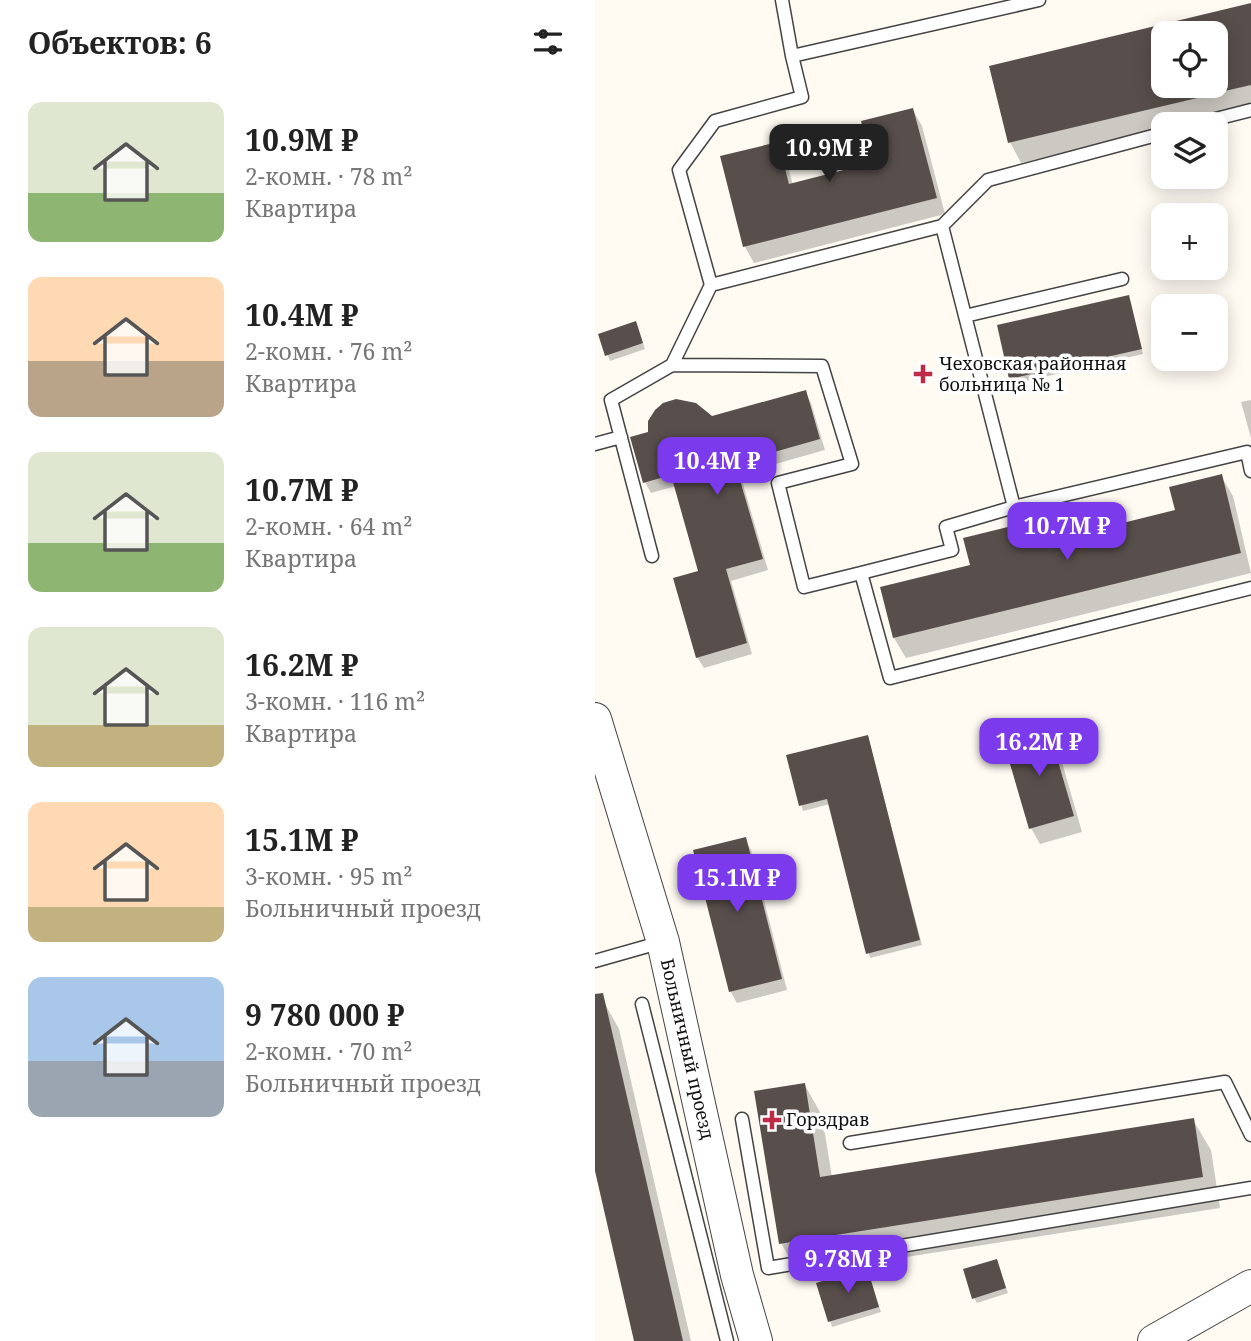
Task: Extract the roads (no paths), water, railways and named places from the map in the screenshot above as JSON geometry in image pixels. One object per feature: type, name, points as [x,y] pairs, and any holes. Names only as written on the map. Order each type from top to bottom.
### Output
[{"type":"street","name":"Больничный проезд","points":[[595,719],[663,942],[753,1272],[747,1340]]},
{"type":"street","points":[[1154,1341],[1251,1286]]},
{"type":"lane","points":[[672,365],[711,285],[679,170],[715,121],[802,97],[782,0]]},
{"type":"lane","points":[[792,56],[1039,0]]},
{"type":"lane","points":[[1228,116],[1251,110]]},
{"type":"lane","points":[[711,285],[941,226],[988,180],[1151,136]]},
{"type":"lane","points":[[941,226],[1014,507]]},
{"type":"lane","points":[[965,316],[1122,279]]},
{"type":"lane","points":[[652,556],[611,400],[672,365],[822,366],[852,464],[778,483],[804,587],[952,550],[946,527],[1014,507],[1247,452],[1251,471]]},
{"type":"lane","points":[[595,444],[621,437]]},
{"type":"lane","points":[[861,573],[890,678],[1251,588]]},
{"type":"lane","points":[[595,961],[663,942]]},
{"type":"lane","points":[[642,1004],[747,1340]]},
{"type":"lane","points":[[851,1143],[1225,1082],[1251,1135]]},
{"type":"lane","points":[[742,1119],[753,1272],[1251,1188]]},
{"type":"place","name":"Чеховская районная больница № 1","points":[[923,374]]},
{"type":"place","name":"Горздрав","points":[[772,1120]]}]
